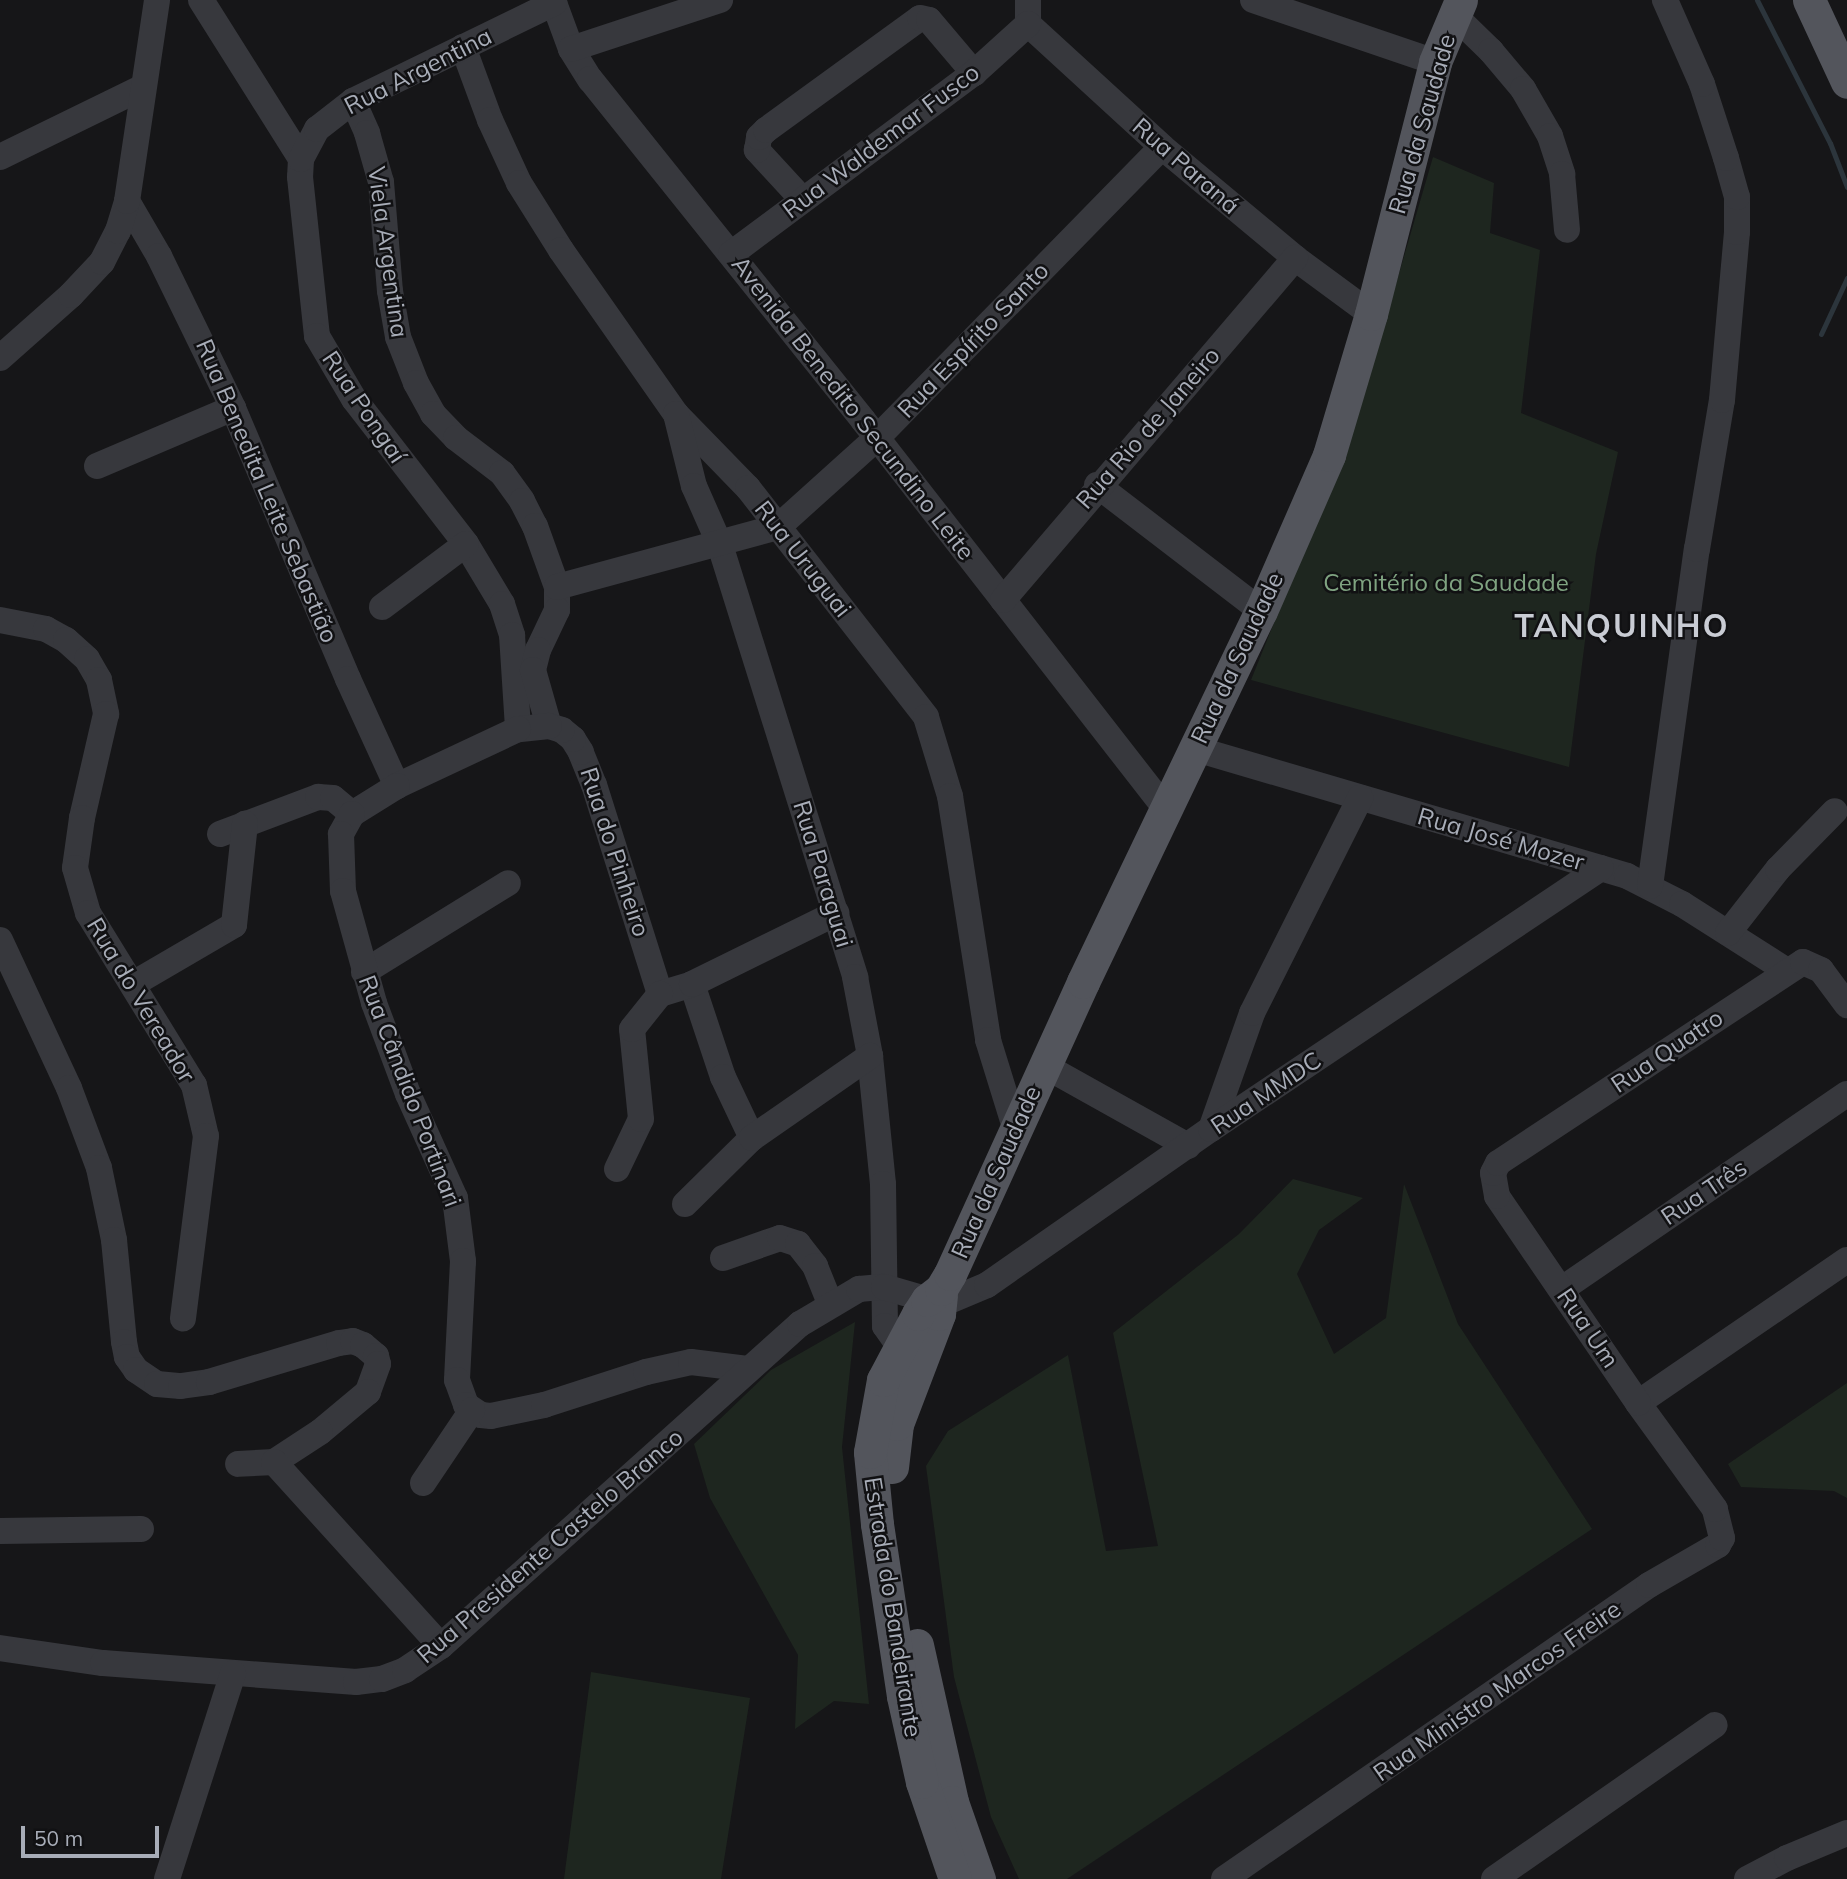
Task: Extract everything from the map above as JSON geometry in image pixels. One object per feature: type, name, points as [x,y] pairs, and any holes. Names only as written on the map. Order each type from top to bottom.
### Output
[{"type":"main road","points":[[1809,0],[1847,82]]},
{"type":"main road","name":"Rua da Saudade","points":[[937,1298],[1261,611],[1329,455],[1371,314],[1435,62],[1458,8]]},
{"type":"main road","name":"Estrada do Bandeirante","points":[[937,1298],[899,1346],[883,1381],[875,1409],[870,1452],[877,1524],[906,1708],[922,1782],[955,1879]]},
{"type":"main road","name":"Estrada do Bandeirante","points":[[937,1298],[897,1424],[892,1454],[892,1489],[927,1695],[952,1802],[979,1879]]},
{"type":"street","points":[[0,358],[71,295],[102,262],[118,231],[127,201],[158,0]]},
{"type":"street","points":[[201,0],[301,159]]},
{"type":"street","points":[[571,48],[720,0]]},
{"type":"street","points":[[1253,0],[1435,62]]},
{"type":"street","name":"Rua Argentina","points":[[301,159],[317,129],[353,101],[553,1]]},
{"type":"street","name":"Avenida Benedito Secundino Leite","points":[[553,1],[571,48],[590,79],[877,438],[1166,809]]},
{"type":"street","points":[[1650,886],[1697,549],[1722,400],[1737,232],[1737,197],[1730,171],[1702,84],[1671,4]]},
{"type":"street","points":[[1458,8],[1523,89],[1550,136],[1562,174],[1567,230]]},
{"type":"street","name":"Rua Waldemar Fusco","points":[[731,254],[974,73],[1028,12]]},
{"type":"street","name":"Rua Paraná","points":[[1028,12],[1162,147],[1295,258],[1371,314]]},
{"type":"street","points":[[802,200],[757,150],[760,136],[766,130],[920,19],[929,20],[974,73]]},
{"type":"street","name":"Rua Uruguai","points":[[463,47],[490,120],[519,183],[561,250],[676,414],[716,451],[779,527],[926,717],[950,796],[988,1040],[1016,1127]]},
{"type":"street","points":[[0,157],[143,88]]},
{"type":"street","name":"Viela Argentina","points":[[353,101],[367,133],[381,182],[390,291],[398,337],[415,383],[433,414],[456,438],[502,473],[522,501],[535,526],[556,587],[557,610],[538,650],[533,670],[548,726]]},
{"type":"street","name":"Rua Espírito Santo","points":[[779,527],[877,438],[1162,147]]},
{"type":"street","name":"Rua Pongaí","points":[[301,159],[300,177],[317,336],[354,399],[466,544],[502,604],[512,635],[518,729]]},
{"type":"street","name":"Rua Benedita Leite Sebastião","points":[[127,201],[159,256],[233,408],[348,680],[397,786]]},
{"type":"street","name":"Rua Rio de Janeiro","points":[[1003,600],[1097,485],[1295,258]]},
{"type":"street","points":[[97,466],[233,408]]},
{"type":"street","name":"Rua Paraguai","points":[[676,414],[694,486],[720,545],[855,977],[870,1056],[883,1184],[885,1326],[899,1346]]},
{"type":"street","points":[[1097,485],[1261,611]]},
{"type":"street","points":[[556,587],[779,527]]},
{"type":"street","points":[[382,607],[466,544]]},
{"type":"street","name":"Rua do Vereador","points":[[0,620],[46,629],[66,640],[87,659],[99,680],[106,714],[82,818],[75,868],[88,913],[194,1085],[206,1136],[183,1319]]},
{"type":"street","points":[[220,834],[318,797],[332,798],[352,814],[397,786],[518,729],[548,726]]},
{"type":"street","name":"Rua do Pinheiro","points":[[548,726],[573,739],[581,752],[630,892],[660,994]]},
{"type":"street","name":"Rua José Mozer","points":[[1196,749],[1601,868],[1650,886],[1787,971]]},
{"type":"street","points":[[1211,1129],[1252,1013],[1360,798]]},
{"type":"street","points":[[1728,933],[1778,869],[1835,811]]},
{"type":"street","name":"Rua Cândido Portinari","points":[[352,814],[341,834],[340,864],[343,891],[364,972],[388,1046],[455,1198],[463,1261],[457,1380],[461,1397],[472,1410]]},
{"type":"street","points":[[132,985],[234,925],[245,824]]},
{"type":"street","name":"Rua MMDC","points":[[937,1298],[987,1285],[1211,1129],[1601,868]]},
{"type":"street","points":[[364,972],[508,883]]},
{"type":"street","points":[[617,1169],[641,1119],[632,1029],[660,994],[692,984],[836,912]]},
{"type":"street","points":[[0,940],[69,1088],[99,1168],[114,1240],[124,1342],[127,1356],[136,1370],[146,1380],[157,1384],[181,1386],[209,1382],[339,1343],[353,1341],[363,1345],[376,1356],[378,1364],[374,1378],[360,1400],[320,1432],[274,1462],[238,1464]]},
{"type":"street","name":"Rua Quatro","points":[[1498,1163],[1803,962],[1821,970],[1841,996]]},
{"type":"street","points":[[692,984],[723,1077],[752,1138]]},
{"type":"street","points":[[685,1204],[752,1138],[870,1056]]},
{"type":"street","points":[[1045,1066],[1188,1146]]},
{"type":"street","name":"Rua Três","points":[[1562,1290],[1847,1094]]},
{"type":"street","name":"Rua Um","points":[[1498,1163],[1493,1173],[1497,1196],[1638,1403],[1699,1487]]},
{"type":"street","points":[[723,1258],[780,1238],[798,1244],[815,1266],[830,1303]]},
{"type":"street","points":[[1638,1403],[1847,1260]]},
{"type":"street","name":"Rua Presidente Castelo Branco","points":[[0,1648],[103,1663],[356,1682],[382,1679],[405,1670],[442,1646],[748,1369],[800,1324],[830,1303],[859,1289],[884,1287],[937,1298]]},
{"type":"street","points":[[423,1482],[472,1410],[491,1416],[544,1405],[646,1372],[691,1362],[748,1369]]},
{"type":"street","points":[[274,1462],[442,1646]]},
{"type":"street","name":"Rua Ministro Marcos Freire","points":[[1224,1879],[1649,1586],[1718,1545],[1722,1538],[1721,1524],[1699,1487]]},
{"type":"street","points":[[0,1531],[141,1529]]},
{"type":"street","points":[[167,1879],[233,1673]]},
{"type":"street","points":[[1494,1879],[1714,1725]]},
{"type":"street","points":[[1747,1879],[1787,1858],[1847,1833]]},
{"type":"green space","name":"Cemitério da Saudade","points":[[1433,157],[1494,183],[1490,233],[1540,250],[1521,413],[1618,452],[1596,554],[1569,767],[1251,680],[1358,414]]},
{"type":"green space","points":[[1293,1179],[1363,1198],[1319,1230],[1297,1274],[1334,1354],[1386,1318],[1404,1184],[1458,1324],[1592,1529],[1067,1879],[1019,1879],[991,1817],[954,1677],[926,1466],[948,1431],[1068,1355],[1106,1551],[1158,1546],[1113,1333],[1239,1234]]},
{"type":"green space","points":[[855,1322],[842,1447],[869,1704],[834,1701],[795,1729],[798,1655],[710,1498],[694,1444],[771,1370]]},
{"type":"green space","points":[[1847,1383],[1847,1498],[1834,1491],[1741,1487],[1728,1464]]},
{"type":"green space","points":[[591,1672],[750,1698],[721,1879],[564,1879]]},
{"type":"waterway","points":[[1757,0],[1830,143],[1847,187]]},
{"type":"waterway","points":[[1821,334],[1847,278]]},
{"type":"district","name":"TANQUINHO","points":[[1622,625]]}]
